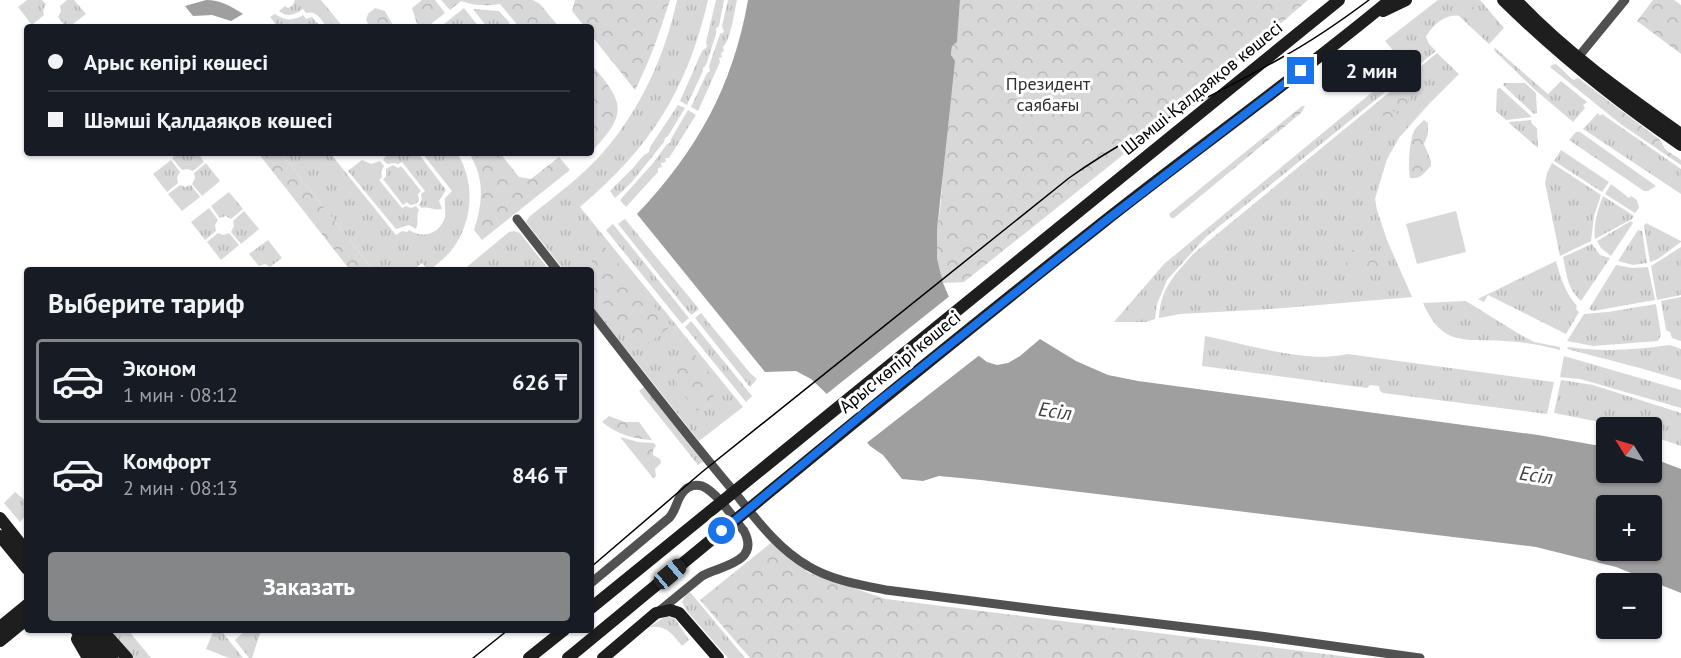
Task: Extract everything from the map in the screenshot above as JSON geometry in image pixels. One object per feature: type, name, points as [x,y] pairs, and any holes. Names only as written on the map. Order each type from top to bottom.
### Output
[{"type":"main road","name":"Шәмші Қалдаяқов көшесі","points":[[1088,204],[1338,0]]},
{"type":"main road","points":[[1371,16],[1390,0]]},
{"type":"main road","points":[[1371,16],[1407,0]]},
{"type":"main road","points":[[1503,0],[1631,111],[1681,145]]},
{"type":"main road","points":[[1516,0],[1574,61],[1681,134]]},
{"type":"main road","name":"Арыс көпірі көшесі","points":[[568,658],[873,406],[1104,222],[1371,16]]},
{"type":"main road","name":"Арыс көпірі көшесі","points":[[594,606],[1088,204]]},
{"type":"main road","points":[[0,518],[24,548]]},
{"type":"main road","points":[[0,536],[24,565]]},
{"type":"main road","points":[[0,627],[24,607]]},
{"type":"main road","points":[[603,658],[656,613],[670,609],[679,613],[717,658]]},
{"type":"main road","points":[[0,641],[24,621]]},
{"type":"main road","points":[[76,633],[88,658]]},
{"type":"main road","points":[[78,633],[99,658]]},
{"type":"main road","points":[[92,633],[112,658]]},
{"type":"main road","points":[[105,633],[127,658]]},
{"type":"main road","points":[[529,658],[560,633]]},
{"type":"street","points":[[1574,61],[1625,0]]},
{"type":"street","points":[[517,219],[555,267]]},
{"type":"street","points":[[594,316],[715,470],[764,527],[795,558],[822,574],[886,590],[1420,658]]},
{"type":"street","points":[[594,580],[669,518],[676,509],[679,496],[686,489],[691,486],[702,486],[716,497],[744,531],[747,541],[745,554],[737,563],[710,571],[702,576],[656,613]]},
{"type":"green space","points":[[27,0],[42,0],[46,4],[43,10],[44,15],[33,24],[18,7]]},
{"type":"green space","points":[[67,0],[74,0],[86,14],[73,24],[64,24],[58,17],[61,11],[60,6]]},
{"type":"green space","points":[[295,0],[321,0],[341,24],[325,24],[316,14],[306,13],[303,9],[291,15],[279,11],[285,6],[288,8]]},
{"type":"green space","points":[[422,0],[435,0],[445,13],[432,24],[417,24],[412,8]]},
{"type":"green space","points":[[441,0],[533,0],[540,4],[557,24],[517,24],[500,4],[480,5],[461,1],[450,10]]},
{"type":"green space","points":[[575,0],[670,0],[650,57],[635,90],[594,39],[594,24],[583,24],[572,11]]},
{"type":"green space","points":[[677,0],[708,0],[689,62],[663,115],[627,162],[580,207],[743,407],[699,441],[594,309],[594,267],[562,267],[526,222],[529,217],[588,168],[619,133],[641,97],[659,60]]},
{"type":"green space","points":[[716,0],[724,0],[719,26],[716,29],[706,65],[687,105],[680,101],[702,51],[707,47],[706,42]]},
{"type":"green space","points":[[728,0],[737,0],[730,32],[723,47],[724,51],[721,53],[722,57],[719,58],[720,62],[698,111],[691,107],[710,71],[709,66],[720,34],[724,32],[722,26]]},
{"type":"green space","name":"Президент саябағы","points":[[960,0],[1308,0],[1194,98],[964,282],[943,283],[937,258],[937,230],[952,45],[957,41]]},
{"type":"green space","points":[[1438,0],[1480,0],[1504,28],[1489,44],[1459,16],[1449,16],[1440,21],[1426,37],[1436,51],[1206,237],[1167,280],[1157,304],[1155,319],[1146,322],[1114,322],[1164,264],[1405,65],[1385,41]]},
{"type":"green space","points":[[1447,0],[1463,0],[1464,4],[1473,7],[1476,10],[1474,20],[1486,24],[1495,31],[1496,35],[1490,36],[1471,26]]},
{"type":"green space","points":[[1653,0],[1674,0],[1681,5],[1681,54],[1637,21]]},
{"type":"green space","points":[[375,8],[385,11],[392,24],[368,24],[366,20],[368,14]]},
{"type":"green space","points":[[464,8],[477,24],[444,24]]},
{"type":"green space","points":[[473,9],[499,11],[510,23],[509,24],[485,24]]},
{"type":"green space","points":[[275,14],[289,19],[303,15],[306,19],[312,17],[318,24],[276,24],[270,17]]},
{"type":"green space","points":[[1495,48],[1548,94],[1561,81],[1587,102],[1583,105],[1585,108],[1573,122],[1533,88],[1494,50]]},
{"type":"green space","points":[[1437,53],[1459,74],[1399,138],[1387,159],[1375,199],[1387,240],[1412,297],[1180,314],[1159,318],[1162,298],[1166,290],[1174,276],[1193,254]]},
{"type":"green space","points":[[1556,64],[1572,79],[1578,78],[1659,139],[1666,150],[1681,160],[1681,165],[1622,125],[1550,67]]},
{"type":"green space","points":[[594,68],[616,98],[618,108],[612,127],[594,149]]},
{"type":"green space","points":[[1411,83],[1410,91],[1413,94],[1408,100],[1407,107],[1397,105],[1392,109],[1402,117],[1402,122],[1389,124],[1384,116],[1376,113],[1373,106],[1384,97],[1390,100],[1399,96],[1396,87]]},
{"type":"green space","points":[[1504,83],[1525,83],[1536,93],[1537,113],[1534,114],[1503,85]]},
{"type":"green space","points":[[1500,88],[1532,117],[1506,120],[1496,111],[1497,89]]},
{"type":"green space","points":[[678,105],[685,108],[664,142],[631,183],[615,198],[610,191],[649,152]]},
{"type":"green space","points":[[1302,106],[1305,106],[1301,113],[1174,218],[1171,218],[1169,214]]},
{"type":"green space","points":[[688,110],[696,115],[669,158],[665,158],[666,162],[661,163],[662,167],[658,168],[658,172],[626,207],[620,200],[670,143]]},
{"type":"green space","points":[[1598,113],[1681,169],[1681,194],[1583,129]]},
{"type":"green space","points":[[1424,120],[1428,123],[1428,134],[1424,144],[1431,166],[1419,177],[1410,178],[1409,155],[1412,135]]},
{"type":"green space","points":[[1531,120],[1537,128],[1538,148],[1509,123]]},
{"type":"green space","points":[[1576,132],[1580,132],[1656,186],[1644,191],[1569,140]]},
{"type":"green space","points":[[1561,150],[1609,182],[1602,192],[1554,161]]},
{"type":"green space","points":[[200,156],[204,162],[193,171],[182,170],[172,158]]},
{"type":"green space","points":[[260,156],[283,156],[371,267],[348,267]]},
{"type":"green space","points":[[283,156],[332,156],[396,235],[409,230],[420,234],[430,233],[443,223],[445,198],[452,191],[424,156],[458,156],[467,177],[468,216],[451,251],[434,267],[425,267],[422,263],[417,267],[371,267]]},
{"type":"green space","points":[[386,156],[420,156],[446,190],[439,201],[442,209],[422,208],[419,205],[422,200],[421,194],[425,191],[402,162],[387,164],[383,160]]},
{"type":"green space","points":[[471,156],[502,156],[519,177],[531,179],[559,157],[570,170],[482,240],[474,230],[481,191]]},
{"type":"green space","points":[[171,160],[180,172],[177,177],[178,183],[167,192],[153,174]]},
{"type":"green space","points":[[362,160],[371,164],[380,161],[384,166],[381,172],[382,177],[379,180],[402,208],[416,206],[419,210],[416,229],[409,225],[396,229],[348,171]]},
{"type":"green space","points":[[206,163],[220,181],[202,196],[192,184],[195,178],[194,173]]},
{"type":"green space","points":[[1552,163],[1601,195],[1594,216],[1591,241],[1560,256],[1545,183]]},
{"type":"green space","points":[[393,165],[398,168],[401,166],[421,191],[416,204],[410,205],[407,202],[403,205],[383,179],[386,177],[386,169]]},
{"type":"green space","points":[[1611,184],[1629,198],[1631,196],[1637,200],[1639,208],[1635,213],[1605,194]]},
{"type":"green space","points":[[180,185],[185,187],[191,185],[200,197],[182,211],[168,194]]},
{"type":"green space","points":[[229,192],[243,209],[231,219],[226,216],[220,218],[211,206]]},
{"type":"green space","points":[[1603,196],[1634,216],[1595,239],[1595,223]]},
{"type":"green space","points":[[209,208],[218,220],[215,225],[216,231],[205,240],[191,222]]},
{"type":"green space","points":[[244,211],[259,229],[241,244],[231,232],[234,226],[233,221]]},
{"type":"green space","points":[[1456,211],[1466,252],[1417,264],[1406,224]]},
{"type":"green space","points":[[625,219],[699,309],[691,315],[618,224]]},
{"type":"green space","points":[[1631,221],[1633,223],[1611,256],[1601,248],[1597,241]]},
{"type":"green space","points":[[1646,223],[1681,242],[1658,259],[1650,262],[1644,226]]},
{"type":"green space","points":[[613,224],[689,318],[682,324],[606,230]]},
{"type":"green space","points":[[1638,230],[1642,231],[1647,263],[1633,265],[1618,261]]},
{"type":"green space","points":[[509,232],[520,233],[547,267],[467,267]]},
{"type":"green space","points":[[218,233],[223,235],[229,233],[239,245],[221,260],[207,242]]},
{"type":"green space","points":[[268,240],[282,258],[270,267],[265,264],[259,266],[249,254]]},
{"type":"green space","points":[[599,240],[671,326],[641,349],[594,292],[594,267],[590,267]]},
{"type":"green space","points":[[1342,240],[1346,240],[1356,252],[1377,258],[1387,267],[1384,270],[1368,272],[1347,268]]},
{"type":"green space","points":[[1592,244],[1600,255],[1610,258],[1581,301],[1570,286],[1563,257]]},
{"type":"green space","points":[[1681,247],[1681,295],[1657,300],[1651,266]]},
{"type":"green space","points":[[1556,261],[1564,285],[1579,312],[1566,334],[1488,295],[1484,302],[1478,299]]},
{"type":"green space","points":[[1616,265],[1632,268],[1648,267],[1655,300],[1593,311],[1589,309]]},
{"type":"green space","points":[[1681,297],[1681,341],[1672,338],[1670,332],[1666,330],[1661,301]]},
{"type":"green space","points":[[1466,301],[1534,342],[1560,347],[1560,350],[1518,342],[1455,337],[1438,327],[1423,303]]},
{"type":"green space","points":[[1656,304],[1661,335],[1658,341],[1593,346],[1567,341],[1584,314]]},
{"type":"green space","points":[[701,313],[757,379],[750,387],[695,318]]},
{"type":"green space","points":[[691,321],[752,396],[746,402],[685,327]]},
{"type":"green space","points":[[1205,336],[1296,355],[1314,357],[1347,354],[1554,382],[1547,414],[1383,393],[1379,386],[1370,385],[1367,388],[1202,366]]},
{"type":"green space","points":[[1670,345],[1681,349],[1681,380],[1567,349],[1568,347],[1619,350]]},
{"type":"green space","points":[[690,348],[722,389],[697,411],[677,387],[674,361]]},
{"type":"green space","points":[[1564,356],[1681,390],[1681,408],[1580,379],[1560,377]]},
{"type":"green space","points":[[1561,380],[1593,385],[1681,413],[1681,446],[1662,439],[1662,417],[1596,417],[1596,421],[1554,413]]},
{"type":"green space","points":[[644,387],[703,462],[698,465],[639,391]]},
{"type":"green space","points":[[609,416],[625,422],[639,422],[652,440],[632,437],[613,430],[602,422]]},
{"type":"green space","points":[[620,437],[654,443],[656,446],[653,455],[660,459],[661,463],[655,469],[656,476],[653,478]]},
{"type":"green space","points":[[15,492],[24,500],[24,517],[20,522],[4,503]]},
{"type":"green space","points":[[772,542],[809,573],[886,599],[1357,658],[750,658],[700,600]]},
{"type":"green space","points":[[690,592],[745,658],[728,658],[686,610],[682,602]]},
{"type":"green space","points":[[667,616],[675,619],[689,640],[682,646],[671,633],[663,628],[647,628]]},
{"type":"green space","points":[[112,633],[130,633],[151,658],[133,658]]},
{"type":"green space","points":[[213,633],[223,633],[243,658],[229,658],[206,649]]},
{"type":"green space","points":[[243,633],[260,633],[252,658],[249,658],[235,640]]},
{"type":"water","points":[[206,0],[225,4],[243,14],[231,21],[212,15],[193,16],[185,6]]},
{"type":"water","name":"Есіл","points":[[748,0],[960,0],[957,42],[952,46],[951,55],[955,61],[937,230],[937,258],[943,283],[969,344],[979,356],[997,365],[1008,363],[1040,339],[1076,361],[1108,375],[1138,381],[1538,435],[1596,445],[1596,483],[1662,483],[1662,462],[1681,469],[1681,593],[1662,585],[1662,573],[1631,573],[1616,567],[1536,547],[981,480],[939,476],[923,481],[902,479],[883,455],[870,446],[829,396],[811,379],[796,371],[765,372],[637,214],[678,166],[695,141],[722,89],[733,61]]},
{"type":"pier","points":[[951,295],[972,342],[981,354],[864,445],[824,396]]},
{"type":"tram line","points":[[594,564],[702,472],[1069,178],[1146,130],[1293,51],[1369,0]]},
{"type":"tram line","points":[[473,658],[504,633]]},
{"type":"route","points":[[722,531],[873,406],[1104,222],[1301,71]]}]
